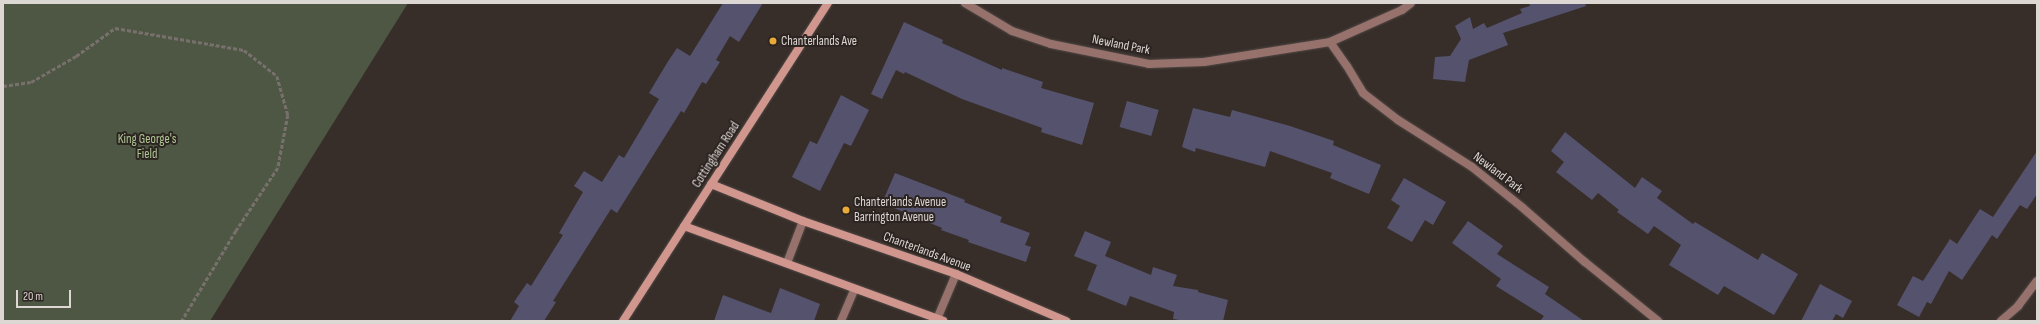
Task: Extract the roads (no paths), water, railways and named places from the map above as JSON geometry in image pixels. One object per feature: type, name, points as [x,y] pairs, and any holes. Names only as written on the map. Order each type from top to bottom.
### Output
[{"type":"street","name":"Cottingham Road","points":[[623,321],[828,3]]},
{"type":"street","name":"Newland Park","points":[[965,3],[1012,31],[1051,44],[1149,64],[1204,62],[1330,42],[1402,10],[1411,3]]},
{"type":"street","name":"Newland Park","points":[[1330,42],[1348,66],[1363,92],[1398,120],[1472,167],[1658,321]]},
{"type":"street","name":"Chanterlands Avenue","points":[[711,184],[803,221],[956,274],[1066,321]]},
{"type":"street","points":[[787,263],[803,221]]},
{"type":"street","points":[[684,226],[787,263],[854,290],[940,320],[956,274]]},
{"type":"street","points":[[2001,321],[2018,306],[2037,282]]},
{"type":"street","points":[[841,321],[854,290]]},
{"type":"place","name":"Chanterlands Ave","points":[[773,41]]},
{"type":"place","name":"Chanterlands Avenue Barrington Avenue","points":[[846,210]]},
{"type":"park label","name":"King George's Field","points":[[147,148]]}]
